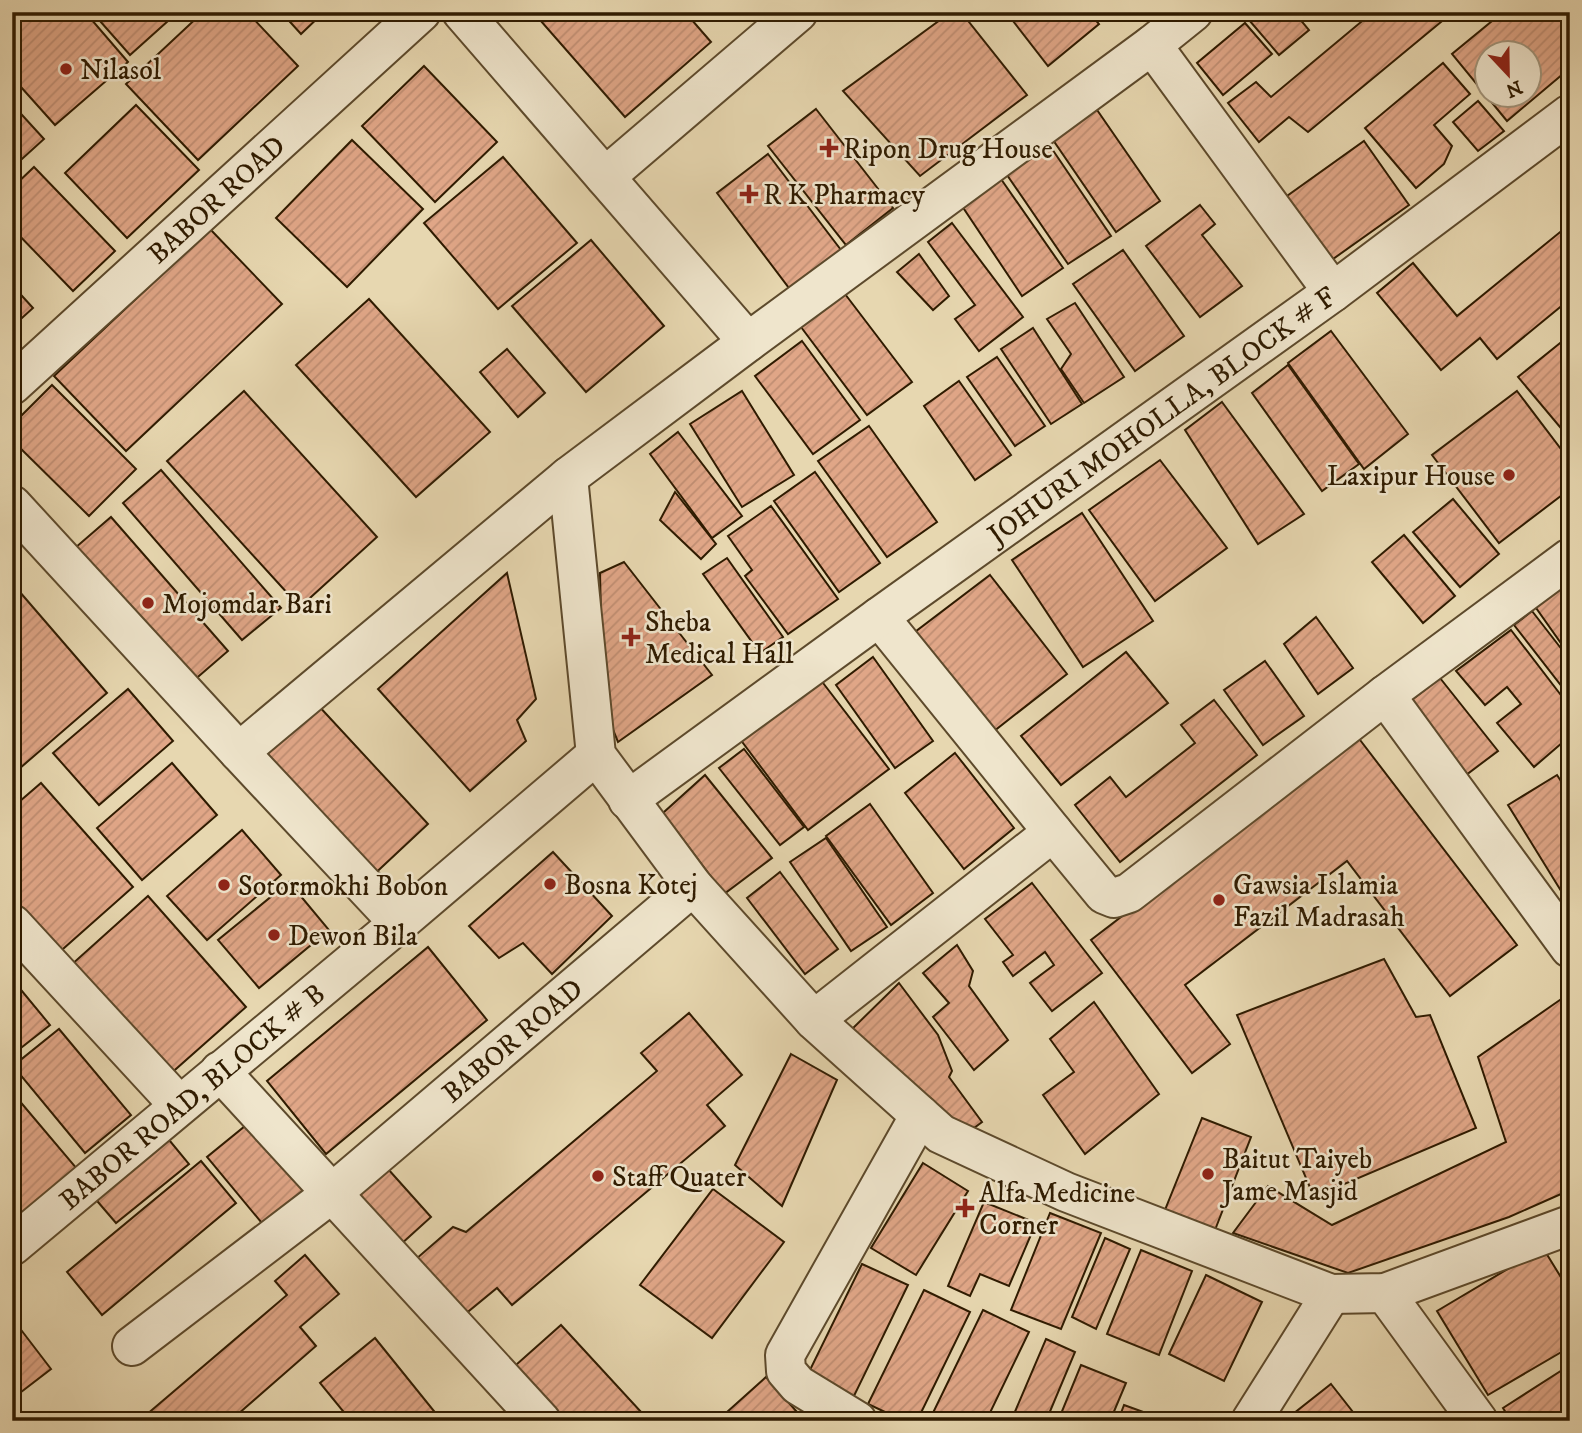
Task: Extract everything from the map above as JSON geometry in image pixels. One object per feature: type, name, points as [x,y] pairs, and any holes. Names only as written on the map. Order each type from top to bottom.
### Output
[{"type":"street","name":"BABOR ROAD","points":[[12,385],[421,12]]},
{"type":"street","points":[[462,12],[748,341]]},
{"type":"street","points":[[605,177],[798,12]]},
{"type":"street","points":[[239,752],[568,477],[1193,12]]},
{"type":"street","name":"JOHURI MOHOLLA, BLOCK # F","points":[[628,800],[1333,292],[1152,45]]},
{"type":"street","points":[[1333,292],[1570,114]]},
{"type":"street","points":[[568,477],[596,755],[693,886],[814,1020],[941,1134],[1066,1192],[1331,1294],[1385,1293],[1570,1225]]},
{"type":"street","points":[[12,505],[399,923]]},
{"type":"street","points":[[879,617],[1104,894],[1114,898],[1129,892],[1385,695],[1570,558]]},
{"type":"street","points":[[1385,695],[1568,942]]},
{"type":"street","name":"BABOR ROAD, BLOCK # B","points":[[12,1246],[596,755]]},
{"type":"street","points":[[814,1020],[1054,832]]},
{"type":"street","name":"BABOR ROAD","points":[[132,1346],[331,1194],[693,886]]},
{"type":"street","points":[[12,924],[179,1105]]},
{"type":"street","points":[[220,1071],[533,1418]]},
{"type":"street","points":[[857,1421],[798,1385],[786,1371],[785,1355],[920,1115]]},
{"type":"street","points":[[1385,1293],[1478,1421]]},
{"type":"street","points":[[1251,1421],[1331,1294]]},
{"type":"building","name":"Nilasol","points":[[26,12],[85,12],[128,62],[55,125],[12,77],[12,24]]},
{"type":"building","points":[[92,12],[178,12],[130,55]]},
{"type":"building","points":[[203,12],[247,12],[298,66],[198,160],[126,84]]},
{"type":"building","points":[[281,12],[324,12],[301,34]]},
{"type":"building","points":[[533,12],[685,12],[711,42],[625,117]]},
{"type":"building","points":[[951,12],[961,12],[1027,95],[920,176],[843,91]]},
{"type":"building","points":[[1006,12],[1089,12],[1099,24],[1048,66]]},
{"type":"building","points":[[1257,12],[1294,12],[1309,30],[1279,55],[1249,20]]},
{"type":"building","points":[[1373,12],[1453,12],[1308,132],[1289,117],[1259,142],[1228,103],[1256,82],[1271,97]]},
{"type":"building","points":[[1503,12],[1562,12],[1570,22],[1570,68],[1544,90],[1544,38],[1474,38],[1474,81],[1452,54]]},
{"type":"building","points":[[1245,23],[1272,54],[1223,95],[1197,63]]},
{"type":"building","points":[[1443,63],[1470,94],[1434,125],[1452,146],[1444,164],[1416,188],[1365,128]]},
{"type":"building","points":[[424,66],[497,142],[435,202],[362,126]]},
{"type":"building","points":[[12,104],[44,139],[12,168]]},
{"type":"building","points":[[1474,104],[1474,108],[1484,108],[1504,131],[1478,151],[1453,122]]},
{"type":"building","points":[[136,105],[199,170],[127,238],[65,173]]},
{"type":"building","points":[[1095,107],[1160,201],[1116,232],[1051,137]]},
{"type":"building","points":[[1496,108],[1522,108],[1507,121]]},
{"type":"building","points":[[816,109],[893,208],[846,245],[768,146]]},
{"type":"building","points":[[352,140],[423,209],[347,287],[276,218]]},
{"type":"building","points":[[1364,141],[1409,205],[1326,264],[1280,201]]},
{"type":"building","points":[[1048,143],[1111,236],[1068,264],[1005,172]]},
{"type":"building","points":[[768,154],[841,250],[789,288],[717,193]]},
{"type":"building","points":[[503,157],[577,243],[498,309],[424,223]]},
{"type":"building","points":[[34,167],[115,251],[73,291],[12,228],[12,188]]},
{"type":"building","points":[[1001,179],[1063,268],[1022,296],[962,206]]},
{"type":"building","points":[[1200,205],[1215,224],[1202,235],[1242,286],[1200,317],[1146,246]]},
{"type":"building","points":[[952,223],[1023,317],[979,351],[955,319],[975,305],[928,242]]},
{"type":"building","points":[[1570,224],[1570,299],[1497,359],[1480,338],[1441,370],[1377,293],[1413,263],[1457,316]]},
{"type":"building","points":[[210,229],[282,304],[126,451],[54,376]]},
{"type":"building","points":[[591,240],[664,326],[586,392],[512,306]]},
{"type":"building","points":[[1123,250],[1184,336],[1135,371],[1073,284]]},
{"type":"building","points":[[919,254],[949,296],[933,310],[897,272]]},
{"type":"building","points":[[12,285],[33,308],[12,327]]},
{"type":"building","points":[[845,294],[912,382],[867,415],[801,327]]},
{"type":"building","points":[[369,299],[490,432],[416,497],[296,365]]},
{"type":"building","points":[[1075,303],[1124,377],[1084,403],[1061,369],[1071,354],[1047,319]]},
{"type":"building","points":[[1033,328],[1082,404],[1051,424],[1001,349]]},
{"type":"building","points":[[1331,331],[1408,434],[1364,469],[1288,363]]},
{"type":"building","points":[[1570,335],[1570,439],[1518,377]]},
{"type":"building","points":[[802,341],[860,420],[813,454],[755,376]]},
{"type":"building","points":[[507,349],[545,393],[518,417],[480,372]]},
{"type":"building","points":[[997,357],[1045,426],[1015,446],[967,377]]},
{"type":"building","points":[[1288,365],[1359,464],[1322,491],[1252,393]]},
{"type":"building","points":[[959,381],[1011,455],[975,480],[924,406]]},
{"type":"building","points":[[52,385],[136,469],[89,516],[12,440],[12,425]]},
{"type":"building","points":[[244,391],[377,537],[300,607],[167,461]]},
{"type":"building","points":[[742,391],[794,475],[742,507],[690,424]]},
{"type":"building","name":"Laxipur House","points":[[1517,391],[1570,461],[1570,489],[1499,543],[1432,455]]},
{"type":"building","points":[[1222,402],[1304,514],[1258,544],[1185,430]]},
{"type":"building","points":[[869,426],[937,522],[887,557],[818,461]]},
{"type":"building","points":[[678,432],[742,516],[712,538],[650,454]]},
{"type":"building","points":[[1160,460],[1227,548],[1155,601],[1089,510]]},
{"type":"building","points":[[161,470],[281,608],[242,640],[123,503]]},
{"type":"building","points":[[815,472],[880,563],[839,592],[774,501]]},
{"type":"building","points":[[675,492],[716,544],[701,559],[660,520]]},
{"type":"building","points":[[1453,499],[1499,554],[1460,587],[1413,532]]},
{"type":"building","points":[[771,506],[838,599],[788,634],[745,576],[752,570],[728,536]]},
{"type":"building","points":[[1082,513],[1153,621],[1083,667],[1012,560]]},
{"type":"building","name":"Mojomdar Bari","points":[[111,517],[228,651],[185,688],[68,554]]},
{"type":"building","points":[[1404,535],[1455,596],[1423,623],[1372,562]]},
{"type":"building","points":[[727,558],[783,637],[760,653],[703,574]]},
{"type":"building","points":[[624,562],[712,675],[618,742],[603,705],[600,573]]},
{"type":"building","points":[[507,573],[536,699],[517,720],[526,741],[470,791],[378,689]]},
{"type":"building","points":[[990,575],[1067,674],[989,735],[911,635]]},
{"type":"building","points":[[1570,580],[1570,656],[1534,605]]},
{"type":"building","points":[[19,591],[107,693],[12,775],[12,597]]},
{"type":"building","points":[[1532,611],[1570,660],[1570,697],[1514,625]]},
{"type":"building","points":[[1316,617],[1353,668],[1318,694],[1284,644]]},
{"type":"building","points":[[1511,630],[1570,707],[1570,736],[1534,767],[1497,723],[1521,704],[1507,687],[1485,705],[1456,671]]},
{"type":"building","points":[[1126,652],[1168,703],[1061,785],[1021,736]]},
{"type":"building","points":[[873,657],[933,741],[895,768],[836,685]]},
{"type":"building","points":[[1265,661],[1304,716],[1263,745],[1224,690]]},
{"type":"building","points":[[1440,678],[1498,751],[1466,775],[1409,702]]},
{"type":"building","points":[[820,679],[889,769],[808,830],[740,739]]},
{"type":"building","points":[[128,689],[173,741],[99,805],[53,753]]},
{"type":"building","points":[[1214,700],[1257,755],[1120,862],[1075,805],[1110,777],[1126,797],[1195,743],[1181,725]]},
{"type":"building","points":[[316,703],[428,824],[368,880],[255,759]]},
{"type":"building","name":"Gawsia Islamia Fazil Madrasah","points":[[1357,736],[1517,945],[1450,996],[1347,861],[1185,985],[1230,1044],[1192,1073],[1091,940]]},
{"type":"building","points":[[744,749],[804,827],[780,845],[719,768]]},
{"type":"building","points":[[955,753],[1014,828],[964,869],[905,793]]},
{"type":"building","points":[[172,763],[217,815],[142,880],[97,828]]},
{"type":"building","points":[[705,775],[772,858],[724,894],[663,813]]},
{"type":"building","points":[[1557,775],[1570,795],[1570,830],[1562,836],[1570,848],[1570,897],[1566,899],[1508,805]]},
{"type":"building","points":[[41,783],[133,887],[55,956],[12,907],[12,808]]},
{"type":"building","points":[[870,804],[933,893],[891,925],[826,836]]},
{"type":"building","name":"Sotormokhi Bobon","points":[[242,830],[281,875],[207,940],[167,896]]},
{"type":"building","points":[[826,838],[887,927],[851,951],[790,862]]},
{"type":"building","name":"Bosna Kotej","points":[[553,852],[612,916],[552,974],[523,943],[499,958],[469,926]]},
{"type":"building","points":[[780,872],[838,949],[805,974],[747,898]]},
{"type":"building","name":"Dewon Bila","points":[[289,882],[329,930],[259,988],[218,940]]},
{"type":"building","points":[[1032,883],[1102,973],[1052,1011],[1030,983],[1054,965],[1045,952],[1013,976],[1003,962],[1013,955],[985,919]]},
{"type":"building","points":[[148,896],[246,1007],[168,1076],[70,966]]},
{"type":"building","points":[[957,945],[973,971],[969,986],[1008,1040],[974,1070],[933,1017],[949,1003],[923,973]]},
{"type":"building","points":[[428,947],[487,1020],[326,1154],[267,1081]]},
{"type":"building","points":[[1384,959],[1416,1017],[1430,1015],[1476,1128],[1314,1197],[1237,1015]]},
{"type":"building","points":[[12,979],[50,1025],[12,1055]]},
{"type":"building","points":[[899,983],[938,1035],[952,1071],[949,1077],[982,1122],[962,1137],[848,1033]]},
{"type":"building","points":[[1567,995],[1570,999],[1570,1190],[1509,1217],[1348,1273],[1233,1233],[1268,1186],[1332,1225],[1506,1142],[1478,1057]]},
{"type":"building","points":[[1094,1002],[1159,1094],[1085,1154],[1043,1095],[1074,1072],[1050,1039]]},
{"type":"building","name":"Staff Quater","points":[[689,1013],[742,1075],[707,1105],[725,1126],[512,1305],[497,1288],[464,1315],[416,1259],[453,1227],[466,1232],[657,1071],[641,1053]]},
{"type":"building","points":[[59,1029],[131,1115],[85,1153],[13,1066]]},
{"type":"building","points":[[791,1054],[837,1080],[782,1206],[735,1165]]},
{"type":"building","points":[[12,1092],[78,1170],[22,1215],[12,1203]]},
{"type":"building","name":"Baitut Taiyeb Jame Masjid","points":[[1202,1118],[1251,1137],[1215,1230],[1165,1210]]},
{"type":"building","points":[[250,1122],[309,1193],[266,1228],[207,1157]]},
{"type":"building","points":[[165,1135],[189,1164],[116,1223],[92,1195]]},
{"type":"building","points":[[201,1161],[236,1203],[102,1315],[67,1272]]},
{"type":"building","points":[[923,1163],[968,1191],[916,1275],[871,1248]]},
{"type":"building","points":[[388,1169],[431,1217],[400,1245],[356,1198]]},
{"type":"building","points":[[713,1189],[784,1242],[712,1338],[640,1285]]},
{"type":"building","points":[[984,1202],[1036,1223],[1009,1286],[980,1274],[970,1296],[948,1286]]},
{"type":"building","points":[[1050,1213],[1101,1233],[1061,1329],[1011,1310]]},
{"type":"building","points":[[1105,1238],[1130,1249],[1096,1329],[1072,1317]]},
{"type":"building","points":[[1543,1248],[1570,1292],[1570,1347],[1488,1395],[1437,1311]]},
{"type":"building","points":[[1141,1250],[1192,1271],[1159,1355],[1107,1334]]},
{"type":"building","points":[[305,1255],[339,1294],[300,1327],[316,1346],[230,1421],[139,1421],[287,1295],[275,1281]]},
{"type":"building","points":[[862,1264],[908,1285],[853,1398],[807,1376]]},
{"type":"building","points":[[1206,1275],[1262,1302],[1224,1381],[1169,1354]]},
{"type":"building","points":[[924,1290],[970,1312],[917,1421],[904,1421],[868,1404]]},
{"type":"building","points":[[983,1310],[1029,1332],[986,1421],[929,1421]]},
{"type":"building","points":[[12,1318],[51,1369],[12,1399]]},
{"type":"building","points":[[561,1325],[642,1413],[634,1421],[552,1421],[508,1372]]},
{"type":"building","points":[[375,1338],[442,1421],[351,1421],[320,1383]]},
{"type":"building","points":[[1046,1339],[1075,1352],[1046,1421],[1011,1421]]},
{"type":"building","points":[[1081,1365],[1126,1383],[1110,1421],[1058,1421]]},
{"type":"building","points":[[1570,1365],[1570,1421],[1511,1421],[1503,1408]]},
{"type":"building","points":[[766,1377],[805,1421],[717,1421]]},
{"type":"building","points":[[1331,1384],[1360,1421],[1284,1421]]},
{"type":"building","points":[[1124,1405],[1168,1421],[1118,1421]]},
{"type":"place","name":"Nilasol","points":[[66,69]]},
{"type":"place","name":"Ripon Drug House","points":[[829,148]]},
{"type":"place","name":"R K Pharmacy","points":[[749,194]]},
{"type":"place","name":"Laxipur House","points":[[1509,475]]},
{"type":"place","name":"Mojomdar Bari","points":[[148,603]]},
{"type":"place","name":"Sheba Medical Hall","points":[[631,637]]},
{"type":"place","name":"Bosna Kotej","points":[[550,884]]},
{"type":"place","name":"Sotormokhi Bobon","points":[[224,885]]},
{"type":"place","name":"Gawsia Islamia Fazil Madrasah","points":[[1219,900]]},
{"type":"place","name":"Dewon Bila","points":[[274,935]]},
{"type":"place","name":"Baitut Taiyeb Jame Masjid","points":[[1208,1174]]},
{"type":"place","name":"Staff Quater","points":[[598,1176]]},
{"type":"place","name":"Alfa Medicine Corner","points":[[965,1208]]}]
